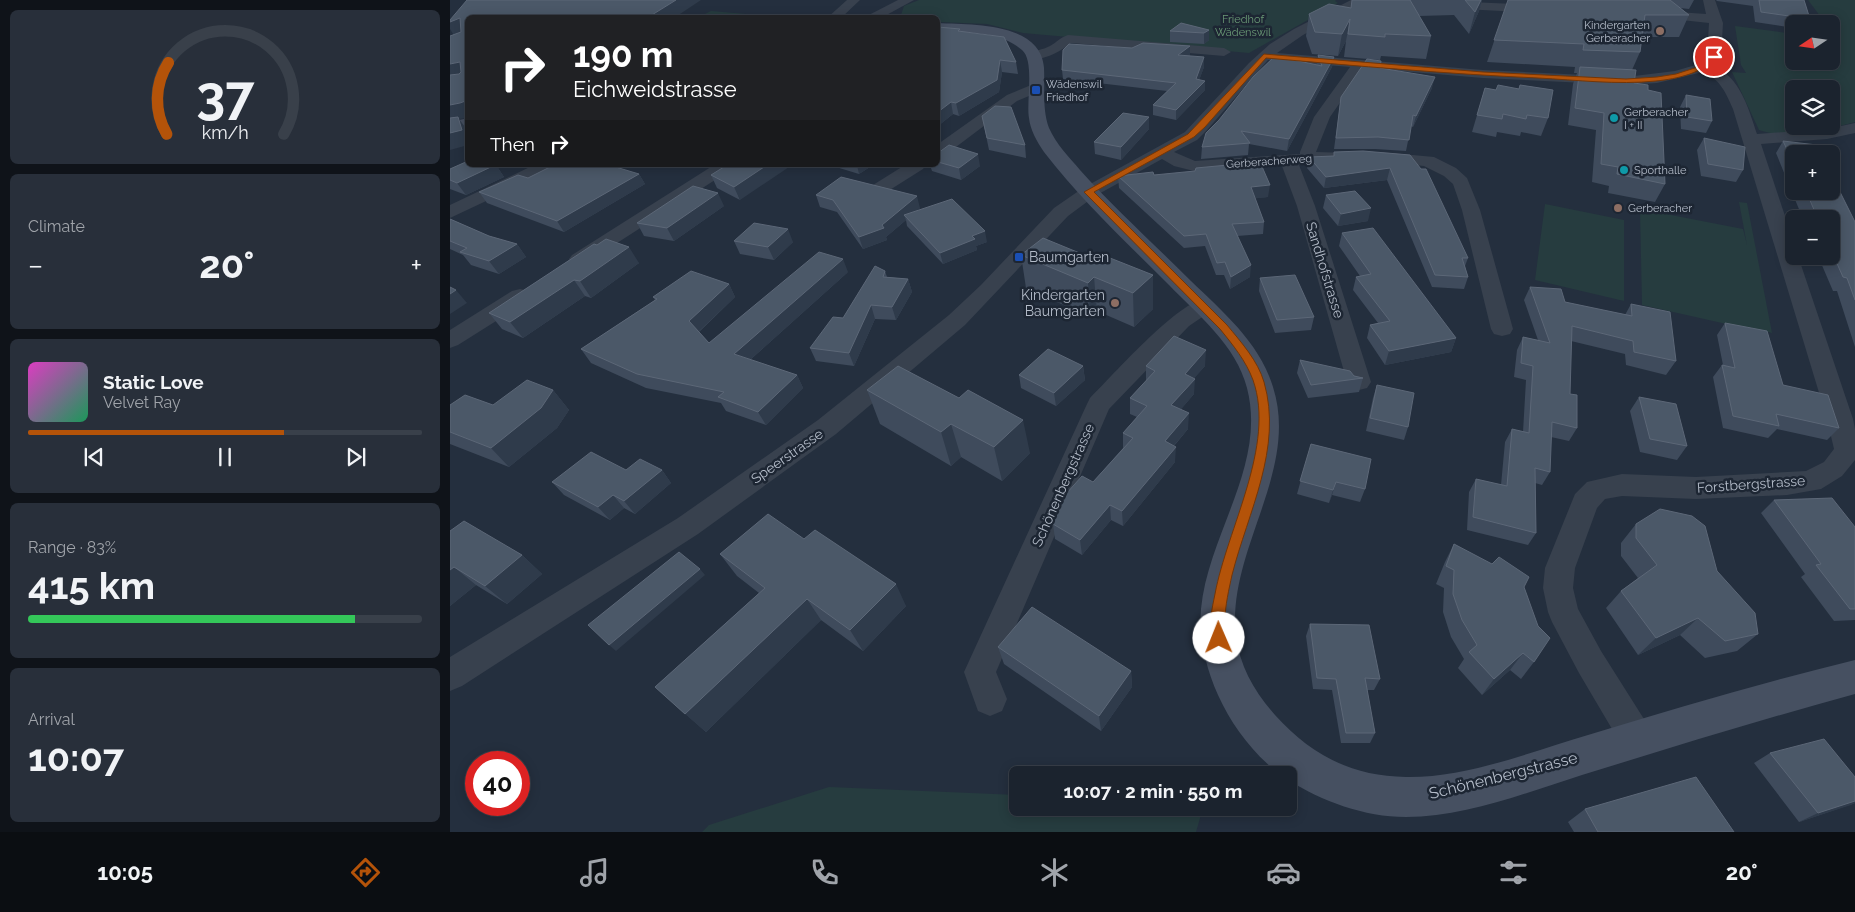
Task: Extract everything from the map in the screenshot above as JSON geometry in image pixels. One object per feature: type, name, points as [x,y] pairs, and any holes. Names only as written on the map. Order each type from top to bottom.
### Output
[{"type":"street","points":[[836,15],[854,0]]},
{"type":"street","points":[[876,15],[908,0]]},
{"type":"street","name":"Speerstrasse","points":[[450,675],[688,526],[827,427],[957,320],[988,290],[1048,224],[1089,192],[1191,136],[1264,56],[1285,41],[1306,28],[1368,0]]},
{"type":"street","points":[[1264,56],[1483,74],[1626,81],[1657,79],[1704,67],[1714,57],[1716,23],[1709,0]]},
{"type":"street","points":[[1434,4],[1532,4],[1553,9]]},
{"type":"street","points":[[1643,13],[1713,18]]},
{"type":"street","points":[[940,27],[980,29],[1001,33],[1022,42],[1032,50],[1035,56],[1054,50],[1068,40],[1224,52]]},
{"type":"street","name":"Schönenbergstrasse","points":[[1035,56],[1037,117],[1044,137],[1051,148],[1089,192],[1203,306],[1236,342],[1251,364],[1258,381],[1266,418],[1262,456],[1221,594],[1218,619],[1219,638],[1228,679],[1251,717],[1287,756],[1317,775],[1350,788],[1374,794],[1413,797],[1460,790],[1791,693],[1855,677]]},
{"type":"street","points":[[1310,158],[1308,152],[1322,117],[1360,64]]},
{"type":"street","name":"Forstbergstrasse","points":[[1637,739],[1590,662],[1563,612],[1561,604],[1558,588],[1560,568],[1585,502],[1597,490],[1622,485],[1696,488],[1788,484],[1811,481],[1833,469],[1847,451],[1840,419],[1741,109],[1725,78],[1721,74],[1704,67]]},
{"type":"street","points":[[940,151],[1012,98],[1036,88]]},
{"type":"street","points":[[450,128],[465,124]]},
{"type":"street","points":[[1750,140],[1827,134],[1855,128]]},
{"type":"street","name":"Gerberacherweg","points":[[1161,152],[1180,162],[1194,166],[1310,158],[1410,158],[1428,161],[1450,172],[1461,182],[1471,210],[1502,329]]},
{"type":"street","name":"Sandhofstrasse","points":[[1288,159],[1306,206],[1359,382]]},
{"type":"street","points":[[450,212],[544,167]]},
{"type":"street","points":[[559,271],[723,167]]},
{"type":"street","points":[[879,189],[914,167]]},
{"type":"street","points":[[450,340],[534,287]]},
{"type":"street","name":"Schönenbergstrasse","points":[[990,699],[980,672],[1098,404],[1181,321],[1203,306]]},
{"type":"green space","name":"Friedhof Wädenswil","points":[[919,0],[1336,0],[1338,3],[1249,53],[1023,33],[987,24],[940,22],[940,15],[901,15],[904,6]]},
{"type":"green space","points":[[1808,0],[1855,0],[1855,122],[1840,126],[1840,80],[1785,80],[1785,134],[1759,130],[1732,72],[1746,73],[1741,65],[1735,26],[1785,33],[1785,70],[1840,70],[1840,15],[1819,15]]},
{"type":"green space","points":[[711,11],[758,15],[711,15],[703,15]]},
{"type":"green space","points":[[1739,202],[1747,203],[1772,333],[1642,305],[1640,209],[1743,229],[1747,245]]},
{"type":"green space","points":[[1545,204],[1624,220],[1624,301],[1535,280]]},
{"type":"green space","points":[[829,787],[1009,795],[1009,816],[1201,816],[1196,832],[702,832],[709,825]]},
{"type":"building","points":[[467,0],[676,0],[652,15],[465,15],[465,101],[450,105],[450,75],[461,72],[460,62],[450,64],[450,36],[461,32],[460,18],[450,22]]},
{"type":"building","points":[[1352,0],[1410,0],[1431,36],[1385,34],[1385,37],[1348,34],[1350,19],[1342,34],[1315,32],[1309,14],[1329,4],[1351,8]]},
{"type":"building","points":[[1465,0],[1481,0],[1475,12]]},
{"type":"building","points":[[1508,0],[1670,0],[1689,15],[1645,15],[1640,52],[1583,50],[1584,44],[1494,40]]},
{"type":"building","points":[[1759,0],[1804,0],[1809,15],[1785,15],[1761,12]]},
{"type":"building","points":[[1181,23],[1209,30],[1204,33],[1170,31]]},
{"type":"building","points":[[940,27],[1004,37],[1016,62],[1000,60],[997,80],[956,103],[951,102],[940,110]]},
{"type":"building","points":[[1143,43],[1190,46],[1178,55],[1204,57],[1196,79],[1205,81],[1176,110],[1153,105],[1176,83],[1062,70],[1063,50],[1069,44],[1132,48]]},
{"type":"building","points":[[1318,55],[1334,57],[1289,139],[1241,131],[1250,143],[1202,147],[1206,133],[1219,120],[1253,77],[1275,56],[1322,66]]},
{"type":"building","points":[[1367,59],[1381,61],[1380,68],[1435,77],[1416,116],[1413,115],[1409,140],[1378,137],[1336,138],[1341,97]]},
{"type":"building","points":[[1580,67],[1636,70],[1634,83],[1648,85],[1648,90],[1661,93],[1665,184],[1617,174],[1618,167],[1601,164],[1604,113],[1575,108]]},
{"type":"building","points":[[1498,85],[1519,89],[1520,85],[1553,90],[1548,118],[1527,115],[1526,119],[1503,114],[1502,119],[1477,115],[1485,88],[1496,90]]},
{"type":"building","points":[[1686,95],[1710,99],[1712,121],[1687,117]]},
{"type":"building","points":[[995,106],[1011,107],[1025,145],[987,138],[982,116]]},
{"type":"building","points":[[1123,113],[1149,117],[1121,147],[1094,142]]},
{"type":"building","points":[[458,117],[462,130],[450,133],[450,118]]},
{"type":"building","points":[[1704,138],[1745,147],[1743,170],[1708,164]]},
{"type":"building","points":[[1783,141],[1817,145],[1785,145]]},
{"type":"building","points":[[949,145],[978,154],[959,168],[940,163],[940,152]]},
{"type":"building","points":[[1363,151],[1410,155],[1421,169],[1426,169],[1468,258],[1462,258],[1468,277],[1435,275],[1390,168],[1326,177],[1309,157],[1334,156],[1334,152]]},
{"type":"building","points":[[465,162],[465,167],[491,167],[457,183],[450,180],[450,169]]},
{"type":"building","points":[[1260,162],[1270,185],[1251,187],[1264,222],[1232,224],[1251,265],[1231,277],[1225,262],[1217,263],[1206,234],[1184,236],[1118,176],[1153,172],[1154,175],[1195,171],[1196,168]]},
{"type":"building","points":[[550,167],[616,167],[639,174],[557,221],[479,192],[518,175],[528,178]]},
{"type":"building","points":[[724,167],[764,167],[734,187],[711,175]]},
{"type":"building","points":[[841,177],[917,196],[882,225],[884,228],[859,237],[833,200],[816,195]]},
{"type":"building","points":[[693,186],[718,193],[667,228],[637,223]]},
{"type":"building","points":[[1355,191],[1371,208],[1341,214],[1326,195]]},
{"type":"building","points":[[1840,192],[1855,222],[1855,300],[1847,278],[1843,277],[1838,265],[1840,265],[1840,210],[1814,210],[1810,200],[1840,200]]},
{"type":"building","points":[[952,199],[985,231],[972,236],[975,239],[940,253],[904,215]]},
{"type":"building","points":[[450,219],[489,236],[517,244],[489,261],[460,252],[467,248],[450,241]]},
{"type":"building","points":[[754,223],[788,229],[768,247],[734,241]]},
{"type":"building","points":[[1373,228],[1456,338],[1389,351],[1370,325],[1390,321],[1356,277],[1371,274],[1342,233]]},
{"type":"building","points":[[1043,238],[1099,261],[1105,256],[1153,275],[1133,293],[1094,277],[1088,283],[1021,255]]},
{"type":"building","points":[[606,239],[629,247],[580,281],[574,280],[510,322],[489,313],[594,244],[597,245]]},
{"type":"building","points":[[819,252],[843,259],[734,354],[797,375],[758,412],[718,397],[724,392],[637,374],[581,349],[657,299],[653,297],[691,271],[729,284],[689,321],[709,343]]},
{"type":"building","points":[[875,266],[885,271],[883,277],[908,279],[892,307],[871,305],[849,353],[810,348],[833,317],[843,318]]},
{"type":"building","points":[[1295,275],[1314,317],[1277,320],[1260,278]]},
{"type":"building","points":[[450,287],[456,290],[450,294]]},
{"type":"building","points":[[1530,287],[1561,289],[1565,302],[1632,316],[1631,304],[1670,312],[1676,361],[1634,352],[1633,341],[1572,326],[1570,394],[1577,395],[1577,428],[1552,422],[1550,472],[1535,468],[1536,533],[1473,517],[1476,479],[1507,486],[1512,429],[1529,433],[1533,366],[1521,363],[1523,337],[1550,343]]},
{"type":"building","points":[[1725,323],[1767,331],[1783,385],[1828,395],[1839,428],[1776,414],[1779,426],[1733,416],[1722,365],[1735,368]]},
{"type":"building","points":[[1174,336],[1206,350],[1185,374],[1195,379],[1171,405],[1189,413],[1165,441],[1176,447],[1122,511],[1110,505],[1080,540],[1053,524],[1066,494],[1082,476],[1093,482],[1133,438],[1123,433],[1147,406],[1130,398],[1155,371],[1146,366]]},
{"type":"building","points":[[1048,349],[1083,366],[1054,393],[1019,375]]},
{"type":"building","points":[[1300,360],[1350,371],[1354,376],[1363,378],[1311,385]]},
{"type":"building","points":[[898,366],[959,398],[968,390],[1023,420],[994,447],[951,424],[941,432],[867,390]]},
{"type":"building","points":[[527,380],[553,390],[541,408],[491,448],[450,432],[450,405],[465,395],[493,405]]},
{"type":"building","points":[[1377,385],[1414,393],[1408,427],[1370,418]]},
{"type":"building","points":[[1639,397],[1676,404],[1687,446],[1650,439]]},
{"type":"building","points":[[1311,444],[1371,459],[1365,489],[1336,482],[1333,490],[1300,481]]},
{"type":"building","points":[[591,452],[626,470],[640,459],[662,470],[624,501],[613,495],[598,507],[552,482]]},
{"type":"building","points":[[1832,498],[1855,527],[1855,609],[1850,609],[1816,565],[1821,564],[1774,500]]},
{"type":"building","points":[[1660,509],[1692,516],[1705,526],[1717,571],[1755,613],[1758,634],[1725,641],[1698,618],[1656,638],[1621,591],[1657,565],[1636,538],[1636,524]]},
{"type":"building","points":[[768,514],[804,539],[815,530],[896,584],[850,630],[807,599],[685,714],[655,687],[765,588],[720,554]]},
{"type":"building","points":[[464,521],[522,555],[485,586],[454,567],[450,570],[450,531]]},
{"type":"building","points":[[1454,544],[1492,564],[1499,557],[1529,577],[1524,587],[1538,626],[1550,638],[1534,662],[1523,653],[1494,679],[1469,652],[1477,645],[1462,620],[1453,594],[1454,570],[1446,566]]},
{"type":"building","points":[[679,552],[700,569],[609,645],[588,625]]},
{"type":"building","points":[[1032,607],[1131,671],[1099,716],[998,647]]},
{"type":"building","points":[[1310,624],[1369,625],[1380,679],[1365,678],[1375,733],[1346,733],[1336,679],[1317,678]]},
{"type":"building","points":[[1824,739],[1855,777],[1855,801],[1818,813],[1770,753]]},
{"type":"building","points":[[1696,777],[1734,832],[1598,832],[1585,809]]},
{"type":"place","name":"Kindergarten Gerberacher","points":[[1660,31]]},
{"type":"place","name":"Wädenswil Friedhof","points":[[1036,90]]},
{"type":"place","name":"Gerberacher I + II","points":[[1614,118]]},
{"type":"place","name":"Sporthalle","points":[[1624,170]]},
{"type":"place","name":"Gerberacher","points":[[1618,208]]},
{"type":"place","name":"Baumgarten","points":[[1019,257]]},
{"type":"place","name":"Kindergarten Baumgarten","points":[[1115,303]]},
{"type":"route","points":[[1219,638],[1219,602],[1225,576],[1262,456],[1266,418],[1258,381],[1251,364],[1224,327],[1089,192],[1191,136],[1264,56],[1483,74],[1626,81],[1657,79],[1700,69],[1714,57]]}]
